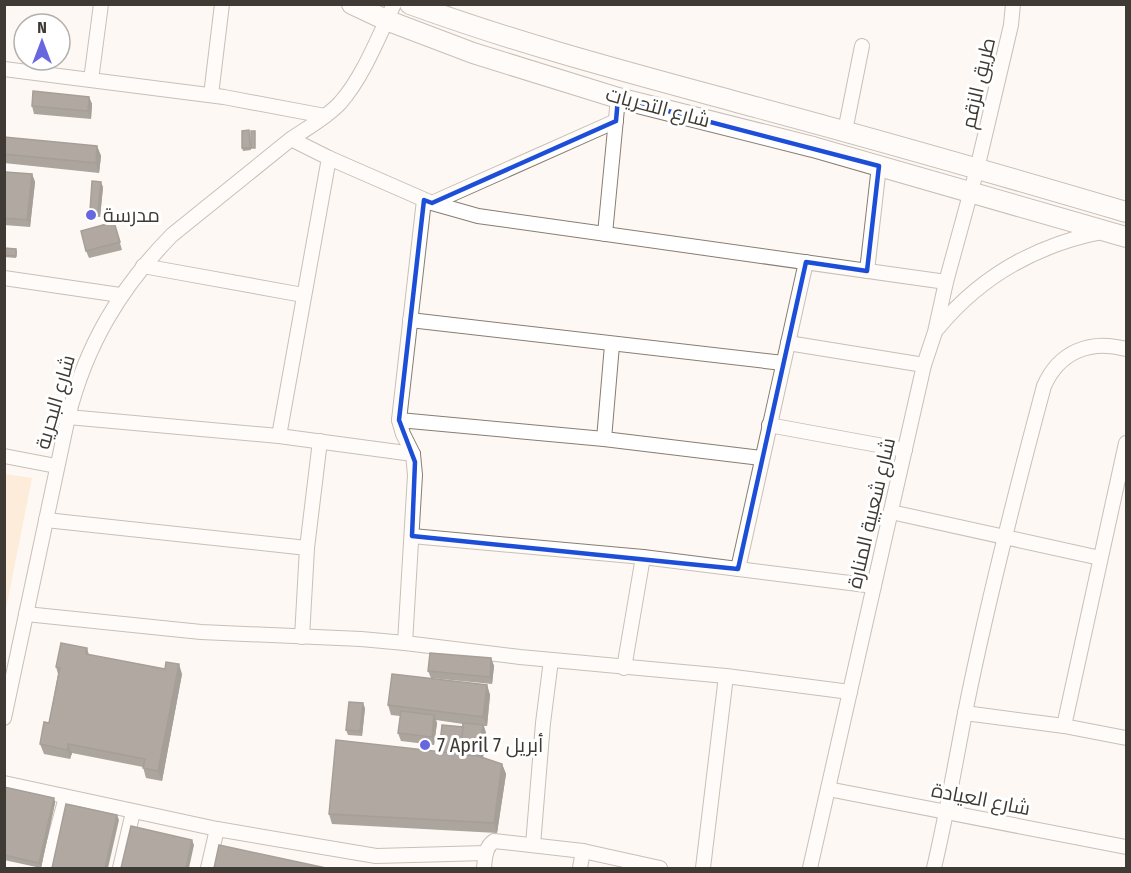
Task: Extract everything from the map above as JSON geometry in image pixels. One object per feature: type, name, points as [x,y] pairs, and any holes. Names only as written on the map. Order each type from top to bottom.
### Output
[{"type":"main road","name":"شارع التحريات","points":[[352,4],[390,12],[473,53],[618,98],[879,166],[1126,237]]},
{"type":"main road","name":"شارع التحريات","points":[[410,4],[507,38],[845,131],[1126,212]]},
{"type":"street","points":[[91,80],[101,4]]},
{"type":"street","points":[[211,95],[222,4]]},
{"type":"street","name":"طريق الزقم","points":[[977,169],[1011,25],[1013,4]]},
{"type":"street","name":"شارع البحرية","points":[[4,718],[68,417],[87,357],[120,295],[172,235],[339,103],[351,88],[390,12]]},
{"type":"street","points":[[845,131],[862,46]]},
{"type":"street","points":[[4,69],[211,95],[325,116]]},
{"type":"street","points":[[605,234],[618,98]]},
{"type":"street","points":[[428,201],[616,121]]},
{"type":"street","points":[[291,140],[428,201],[478,216],[946,282]]},
{"type":"street","points":[[279,436],[329,158]]},
{"type":"street","points":[[867,271],[879,166]]},
{"type":"street","name":"شارع شعبية المنارة","points":[[810,868],[924,365],[935,332],[946,282],[977,169]]},
{"type":"street","points":[[405,643],[416,476],[413,454],[399,420],[410,320],[428,201]]},
{"type":"street","points":[[935,332],[965,298],[1010,265],[1061,242],[1105,231]]},
{"type":"street","points":[[738,569],[806,262]]},
{"type":"street","points":[[143,266],[303,295]]},
{"type":"street","points":[[4,278],[120,295]]},
{"type":"street","points":[[410,320],[783,363]]},
{"type":"street","points":[[788,343],[924,365]]},
{"type":"street","points":[[604,439],[612,345]]},
{"type":"street","points":[[934,868],[1003,536],[1044,386],[1055,366],[1081,349],[1103,346],[1126,349]]},
{"type":"street","points":[[68,417],[279,436],[413,454]]},
{"type":"street","points":[[399,420],[604,439],[761,458]]},
{"type":"street","points":[[769,426],[905,450]]},
{"type":"street","points":[[302,637],[307,548],[320,441]]},
{"type":"street","points":[[1064,726],[1100,558],[1124,462],[1126,443]]},
{"type":"street","points":[[4,456],[56,466]]},
{"type":"street","points":[[891,512],[1100,558]]},
{"type":"street","points":[[46,520],[307,548]]},
{"type":"street","points":[[412,536],[643,557],[874,586]]},
{"type":"street","points":[[624,668],[643,557]]},
{"type":"street","points":[[26,614],[201,632],[405,643],[624,668],[726,676],[850,692]]},
{"type":"street","points":[[533,845],[543,723],[551,660]]},
{"type":"street","points":[[703,868],[726,676]]},
{"type":"street","points":[[965,713],[1064,726],[1126,738]]},
{"type":"street","points":[[4,783],[374,862],[486,853]]},
{"type":"street","name":"شارع العيادة","points":[[828,789],[1126,847]]},
{"type":"street","points":[[47,868],[66,797]]},
{"type":"street","points":[[120,868],[133,812]]},
{"type":"street","points":[[208,868],[217,829]]},
{"type":"street","points":[[484,868],[486,853],[494,840],[583,851],[660,868]]},
{"type":"street","points":[[580,868],[583,851]]},
{"type":"highlighted area","points":[[618,98],[879,166],[867,271],[806,262],[738,569],[412,536],[415,462],[399,420],[424,200],[432,203],[616,121]]},
{"type":"shaded area","points":[[4,474],[32,478],[5,614]]},
{"type":"building","points":[[33,91],[89,97],[88,111],[32,106]]},
{"type":"building","points":[[249,130],[250,148],[242,148],[242,131]]},
{"type":"building","points":[[251,131],[255,131],[255,148],[251,148]]},
{"type":"building","points":[[4,137],[97,146],[96,163],[4,154]]},
{"type":"building","points":[[5,172],[32,174],[27,220],[4,218]]},
{"type":"building","points":[[92,181],[101,182],[98,212],[90,211]]},
{"type":"building","points":[[114,222],[120,242],[86,251],[81,231]]},
{"type":"building","points":[[4,248],[16,249],[16,256],[4,255]]},
{"type":"building","points":[[61,643],[87,648],[86,654],[165,669],[166,662],[179,664],[158,771],[143,768],[145,759],[68,744],[67,750],[40,744],[44,722],[49,723],[60,668],[56,667]]},
{"type":"building","points":[[430,653],[491,658],[490,677],[428,671]]},
{"type":"building","points":[[392,674],[487,685],[483,717],[388,705]]},
{"type":"building","points":[[349,702],[363,703],[360,731],[346,730]]},
{"type":"building","points":[[401,711],[434,715],[432,737],[398,733]]},
{"type":"building","points":[[463,723],[483,725],[479,756],[460,754]]},
{"type":"building","points":[[442,725],[463,727],[460,754],[439,752]]},
{"type":"building","points":[[336,740],[478,756],[502,764],[494,823],[329,814]]},
{"type":"building","points":[[4,787],[54,798],[39,863],[4,855]]},
{"type":"building","points":[[66,804],[117,815],[105,868],[52,868]]},
{"type":"building","points":[[131,826],[192,840],[186,868],[121,868]]},
{"type":"building","points":[[219,845],[326,868],[214,868]]},
{"type":"place","name":"مدرسة","points":[[91,215]]},
{"type":"place","name":"7 April 7 أبريل","points":[[425,745]]}]
